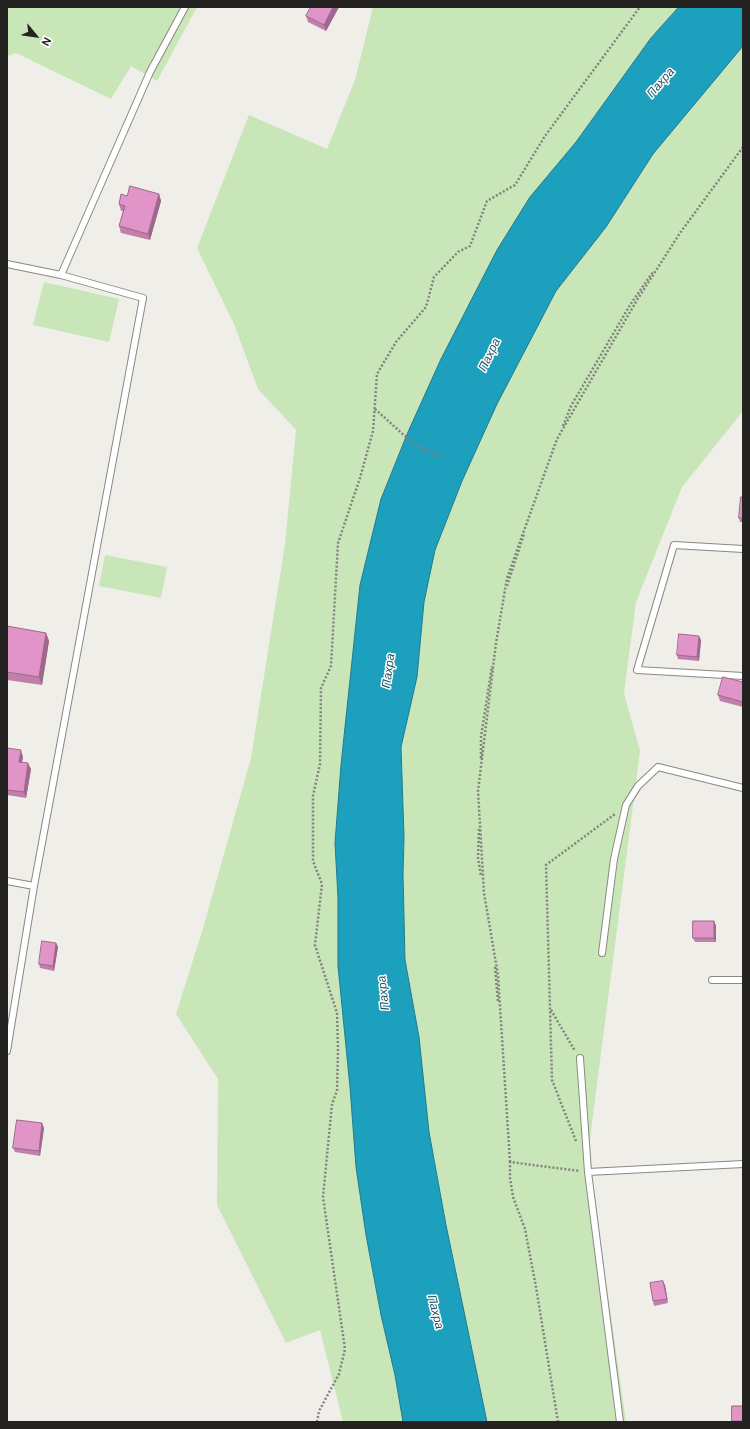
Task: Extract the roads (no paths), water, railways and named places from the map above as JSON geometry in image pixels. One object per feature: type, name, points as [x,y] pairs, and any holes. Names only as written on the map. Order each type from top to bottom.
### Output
[{"type":"lane","points":[[61,275],[150,72],[185,7]]},
{"type":"lane","points":[[7,264],[61,275],[143,298],[34,886],[7,1051]]},
{"type":"lane","points":[[743,549],[674,545],[637,670],[743,676]]},
{"type":"lane","points":[[602,953],[614,859],[626,805],[638,786],[658,767],[743,788]]},
{"type":"lane","points":[[7,882],[34,886]]},
{"type":"lane","points":[[712,980],[743,980]]},
{"type":"lane","points":[[580,1058],[588,1172],[620,1422]]},
{"type":"lane","points":[[588,1172],[743,1164]]},
{"type":"water","name":"Пахра","points":[[679,7],[743,7],[743,46],[653,154],[606,227],[556,291],[497,404],[462,481],[435,550],[424,602],[417,677],[401,747],[404,837],[403,874],[405,960],[419,1037],[429,1132],[446,1225],[487,1422],[403,1422],[395,1375],[381,1315],[366,1235],[356,1167],[338,966],[338,898],[335,843],[341,765],[360,585],[381,499],[408,432],[441,359],[497,250],[530,197],[576,142],[651,38]]}]
